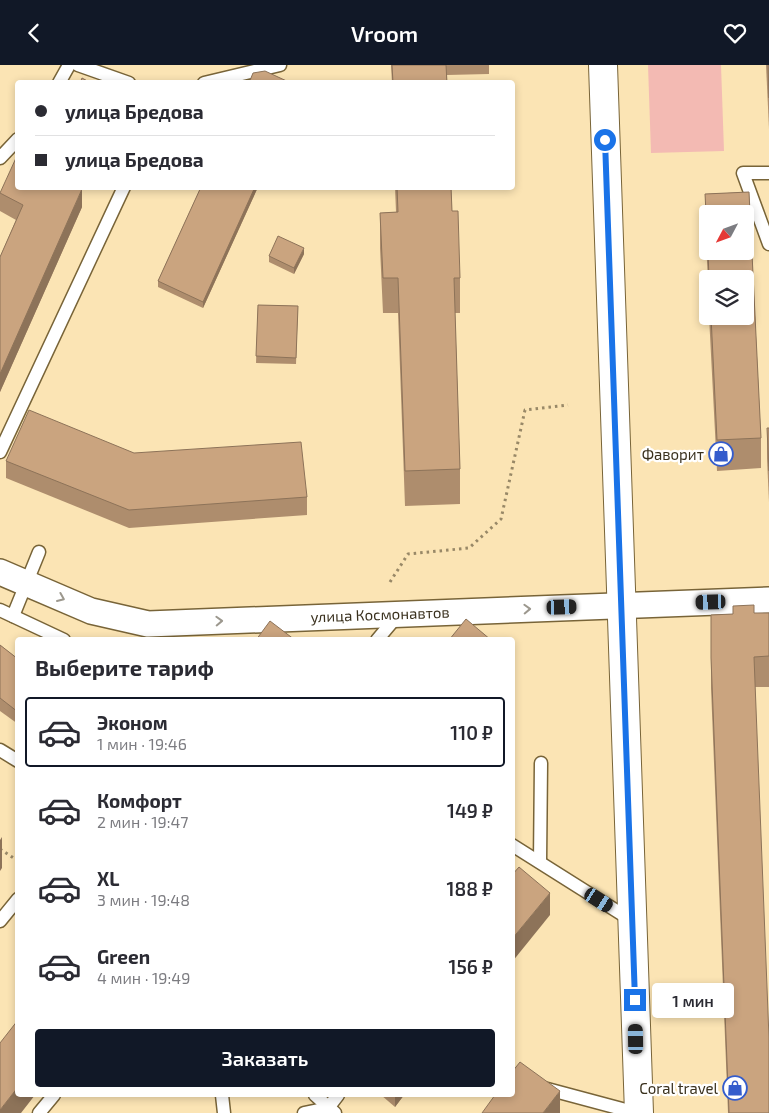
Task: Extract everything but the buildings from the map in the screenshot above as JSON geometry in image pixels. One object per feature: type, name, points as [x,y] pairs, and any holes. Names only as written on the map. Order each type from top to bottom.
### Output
[{"type":"street","points":[[603,65],[638,1113]]},
{"type":"street","name":"улица Космонавтов","points":[[0,572],[146,632],[399,613],[472,618],[622,605],[769,600]]},
{"type":"lane","points":[[61,80],[69,65]]},
{"type":"lane","points":[[78,65],[120,80]]},
{"type":"lane","points":[[217,80],[280,65]]},
{"type":"lane","points":[[0,157],[15,142]]},
{"type":"lane","points":[[769,173],[743,173],[769,244]]},
{"type":"lane","points":[[0,452],[123,190]]},
{"type":"lane","points":[[13,616],[39,552]]},
{"type":"lane","points":[[0,610],[58,637]]},
{"type":"lane","points":[[379,637],[399,613]]},
{"type":"lane","points":[[0,750],[15,759]]},
{"type":"lane","points":[[540,862],[541,763]]},
{"type":"lane","points":[[515,847],[633,921]]},
{"type":"lane","points":[[0,921],[15,903]]},
{"type":"lane","points":[[515,1084],[536,1086],[638,1113]]},
{"type":"lane","points":[[39,1113],[52,1097]]},
{"type":"lane","points":[[222,1097],[224,1113]]},
{"type":"lane","points":[[317,1097],[332,1110]]},
{"type":"lane","points":[[332,1110],[337,1097]]},
{"type":"lane","points":[[304,1113],[332,1110]]},
{"type":"path","points":[[390,583],[408,554],[469,548],[501,519],[525,410],[568,405]]},
{"type":"path","points":[[0,849],[15,859]]},
{"type":"shaded area","points":[[648,65],[721,65],[724,151],[651,153]]},
{"type":"place","name":"Фаворит","points":[[721,454]]},
{"type":"place","name":"Coral travel","points":[[735,1088]]},
{"type":"route","points":[[605,140],[635,1000]]}]
